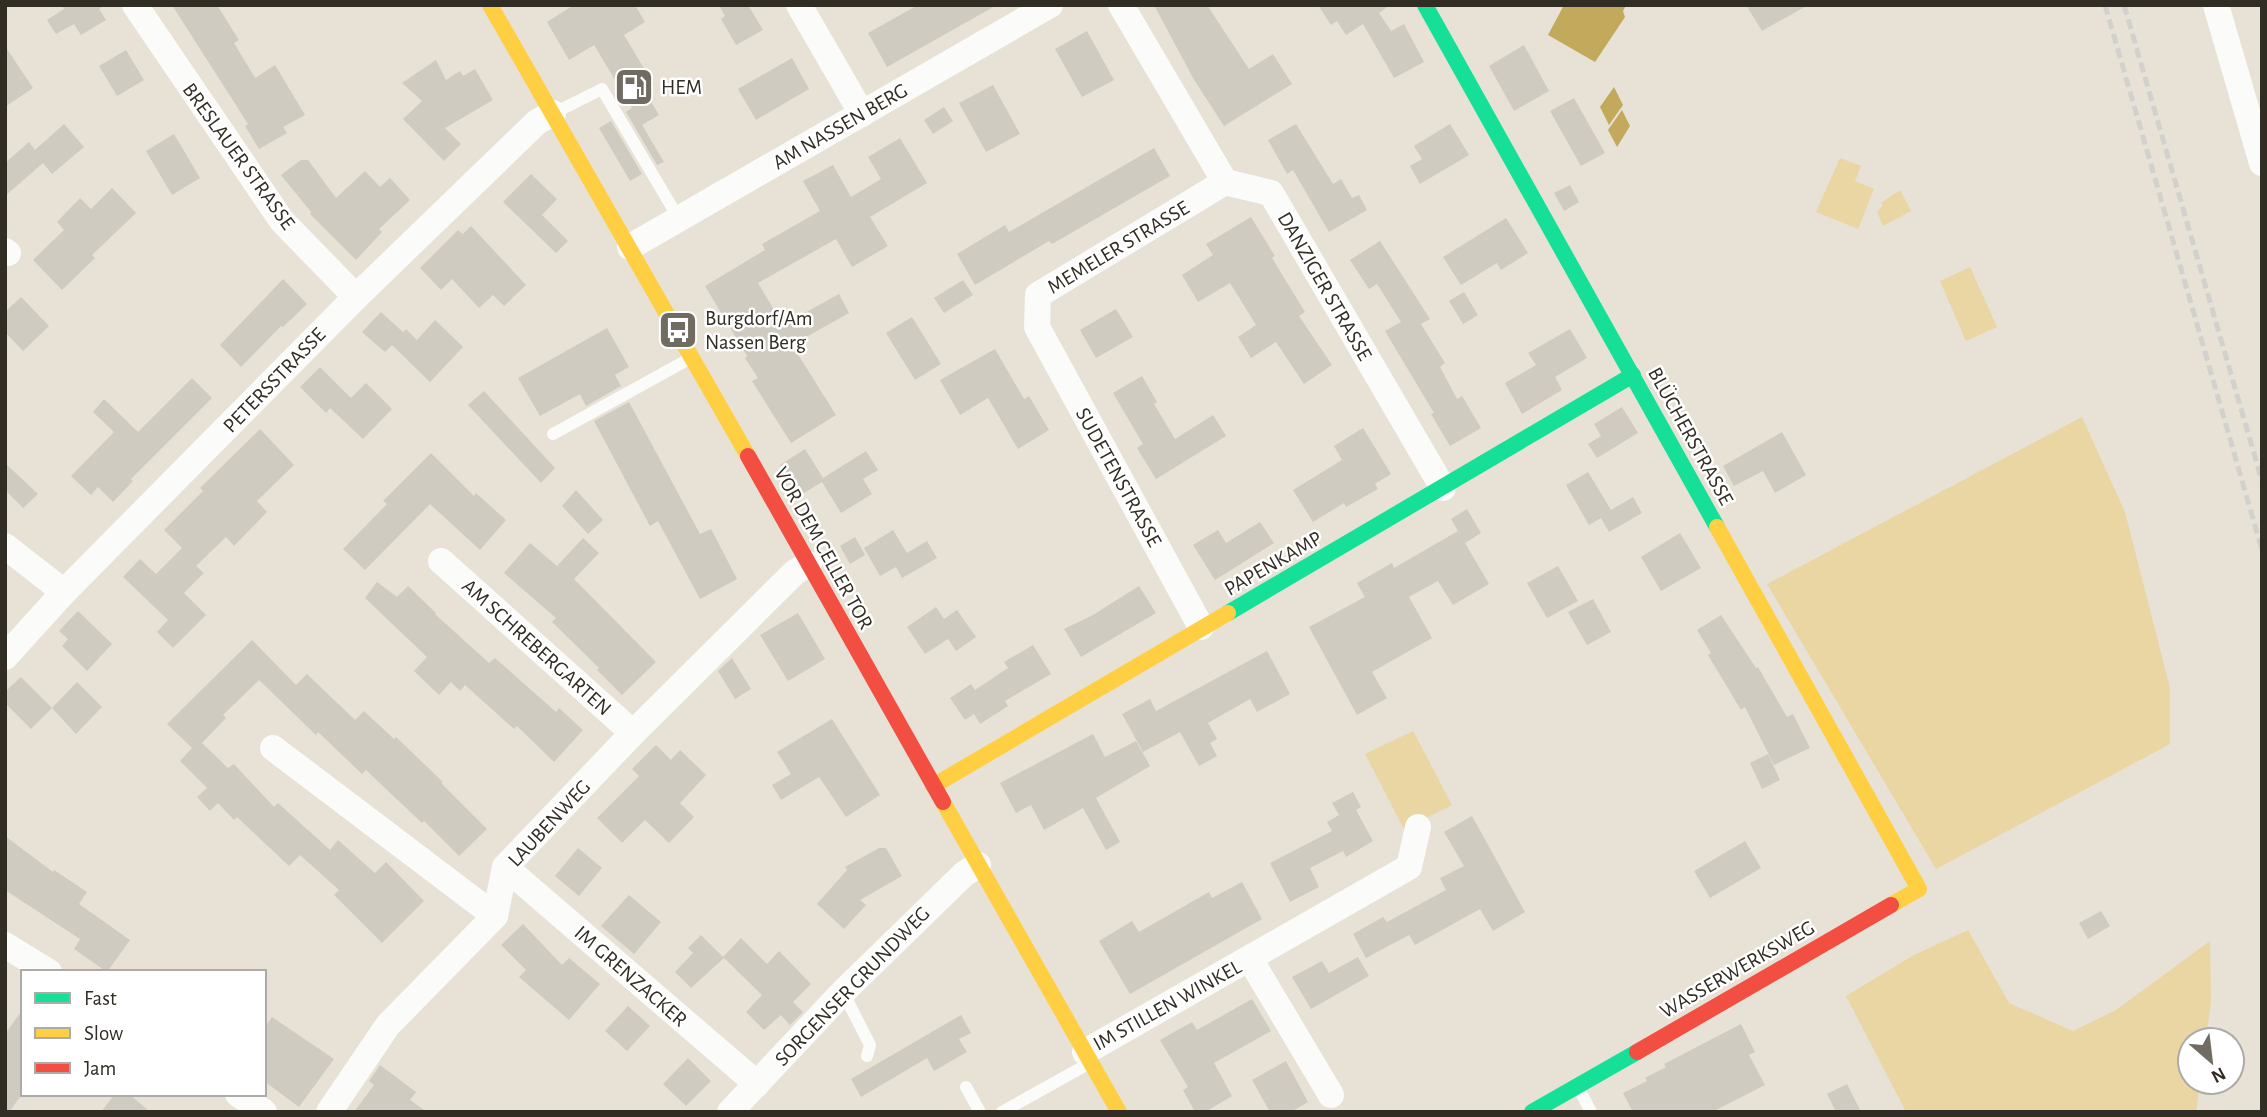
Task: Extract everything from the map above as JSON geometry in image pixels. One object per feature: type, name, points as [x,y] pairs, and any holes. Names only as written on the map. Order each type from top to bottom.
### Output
[{"type":"street","name":"BRESLAUER STRASSE","points":[[135,5],[282,221],[356,297]]},
{"type":"street","name":"VOR DEM CELLER TOR","points":[[490,5],[630,247],[1119,1112]]},
{"type":"street","points":[[799,5],[862,114]]},
{"type":"street","name":"AM NASSEN BERG","points":[[630,247],[1050,5]]},
{"type":"street","points":[[1121,5],[1225,182]]},
{"type":"street","name":"BLÜCHERSTRASSE","points":[[1425,5],[1919,888]]},
{"type":"street","points":[[2216,5],[2262,163]]},
{"type":"street","name":"PETERSSTRASSE","points":[[5,657],[64,592],[356,297],[537,122],[553,113]]},
{"type":"street","name":"MEMELER STRASSE","points":[[1037,327],[1038,295],[1225,182]]},
{"type":"street","name":"DANZIGER STRASSE","points":[[1225,182],[1271,192],[1443,488]]},
{"type":"street","name":"SUDETENSTRASSE","points":[[1037,327],[1201,627]]},
{"type":"street","name":"PAPENKAMP","points":[[933,786],[1633,375]]},
{"type":"street","points":[[5,546],[64,592]]},
{"type":"street","name":"AM SCHREBERGARTEN","points":[[440,561],[633,733]]},
{"type":"street","name":"LAUBENWEG","points":[[495,916],[505,867],[633,733],[795,572],[809,564]]},
{"type":"street","points":[[273,747],[495,916],[388,1025],[329,1112]]},
{"type":"street","name":"IM STILLEN WINKEL","points":[[1088,1057],[1409,867],[1418,827]]},
{"type":"street","name":"SORGENSER GRUNDWEG","points":[[730,1112],[843,992],[964,874],[978,865]]},
{"type":"street","name":"IM GRENZACKER","points":[[505,867],[757,1084]]},
{"type":"street","name":"WASSERWERKSWEG","points":[[1532,1112],[1919,888]]},
{"type":"street","points":[[5,945],[46,970]]},
{"type":"street","name":"IM STILLEN WINKEL","points":[[1250,959],[1331,1095]]},
{"type":"street","points":[[241,1096],[264,1112]]},
{"type":"lane","points":[[553,113],[602,89],[679,219]]},
{"type":"lane","points":[[554,434],[692,357]]},
{"type":"lane","points":[[843,992],[870,1045],[867,1056]]},
{"type":"lane","points":[[1002,1112],[1088,1057]]},
{"type":"lane","points":[[1577,1086],[1591,1112]]},
{"type":"lane","points":[[966,1087],[980,1112]]},
{"type":"shaded area","points":[[1564,5],[1626,5],[1623,11],[1625,17],[1595,62],[1548,35]]},
{"type":"shaded area","points":[[1614,87],[1623,105],[1609,125],[1600,107]]},
{"type":"shaded area","points":[[1622,110],[1630,126],[1617,147],[1608,130]]},
{"type":"shaded area","points":[[1840,158],[1861,166],[1855,181],[1874,189],[1858,229],[1816,212]]},
{"type":"shaded area","points":[[1900,190],[1911,211],[1883,226],[1877,212],[1883,205],[1881,203]]},
{"type":"shaded area","points":[[1970,267],[1997,327],[1966,341],[1940,281]]},
{"type":"shaded area","points":[[2082,417],[2125,512],[2170,688],[2170,744],[1936,869],[1767,584]]},
{"type":"shaded area","points":[[1413,731],[1452,805],[1404,829],[1365,754]]},
{"type":"shaded area","points":[[1968,930],[2009,1003],[2073,1031],[2116,1010],[2210,941],[2211,1001],[2208,1026],[2176,1026],[2176,1096],[2198,1096],[2196,1112],[1906,1112],[1846,996],[1914,955]]},
{"type":"building","points":[[62,5],[104,5],[99,9],[106,20],[81,35],[74,24],[56,34],[47,20],[64,9]]},
{"type":"building","points":[[172,5],[217,5],[239,40],[234,43],[255,78],[275,65],[305,115],[283,127],[287,133],[259,149],[245,126],[248,124]]},
{"type":"building","points":[[574,5],[635,5],[645,22],[624,35],[654,85],[644,90],[659,115],[642,125],[664,162],[657,165],[626,112],[632,108],[594,45],[569,60],[547,22]]},
{"type":"building","points":[[719,5],[748,5],[763,30],[736,45],[721,19],[725,16]]},
{"type":"building","points":[[918,5],[997,5],[887,67],[868,33]]},
{"type":"building","points":[[1154,5],[1207,5],[1249,69],[1273,54],[1292,84],[1224,126],[1193,78]]},
{"type":"building","points":[[1318,5],[1390,5],[1379,13],[1391,31],[1404,24],[1424,62],[1394,78],[1363,24],[1346,35],[1337,21],[1331,25]]},
{"type":"building","points":[[1746,5],[1808,5],[1762,31]]},
{"type":"building","points":[[1087,31],[1114,80],[1082,97],[1055,49]]},
{"type":"building","points":[[1524,45],[1549,91],[1514,111],[1489,66]]},
{"type":"building","points":[[5,46],[33,88],[5,107]]},
{"type":"building","points":[[126,50],[144,80],[117,96],[99,66]]},
{"type":"building","points":[[792,58],[809,89],[756,120],[738,89]]},
{"type":"building","points":[[436,60],[446,80],[460,71],[463,76],[475,69],[493,100],[445,128],[461,144],[444,161],[403,119],[422,101],[402,83]]},
{"type":"building","points":[[993,85],[1020,134],[986,152],[959,103]]},
{"type":"building","points":[[1574,98],[1605,153],[1581,166],[1550,111]]},
{"type":"building","points":[[944,107],[953,121],[933,134],[924,120]]},
{"type":"building","points":[[611,121],[642,174],[630,181],[599,128]]},
{"type":"building","points":[[64,124],[84,147],[52,174],[43,163],[5,196],[5,163],[29,142],[35,150]]},
{"type":"building","points":[[1296,124],[1333,184],[1341,179],[1352,198],[1359,195],[1367,210],[1329,232],[1293,170],[1287,174],[1268,140]]},
{"type":"building","points":[[1450,124],[1469,155],[1420,184],[1410,166],[1422,159],[1414,146]]},
{"type":"building","points":[[174,134],[200,178],[172,195],[146,151]]},
{"type":"building","points":[[900,138],[927,183],[870,217],[888,246],[852,267],[836,239],[758,283],[783,325],[839,294],[849,313],[792,345],[836,415],[791,443],[752,381],[758,378],[705,286],[765,250],[762,244],[820,211],[803,181],[833,165],[851,197],[881,179],[868,157]]},
{"type":"building","points":[[1154,148],[1170,176],[1052,244],[1049,241],[975,285],[957,254],[1005,225],[1009,232]]},
{"type":"building","points":[[301,160],[308,160],[336,198],[365,171],[380,187],[390,178],[410,200],[379,229],[382,232],[356,260],[310,214],[281,175]]},
{"type":"building","points":[[531,174],[557,199],[542,215],[568,241],[556,253],[503,202]]},
{"type":"building","points":[[1570,185],[1579,202],[1564,211],[1554,193]]},
{"type":"building","points":[[112,188],[136,213],[92,255],[95,258],[62,290],[33,260],[64,230],[57,222],[80,198],[91,209]]},
{"type":"building","points":[[1251,217],[1305,312],[1299,316],[1332,365],[1304,384],[1276,342],[1251,358],[1238,337],[1256,325],[1230,283],[1198,302],[1182,275],[1213,255],[1206,244]]},
{"type":"building","points":[[1506,218],[1528,253],[1501,270],[1497,263],[1461,285],[1443,257]]},
{"type":"building","points":[[471,226],[526,285],[504,306],[493,295],[479,308],[452,279],[441,290],[420,268],[458,230],[463,234]]},
{"type":"building","points":[[1380,241],[1430,319],[1421,324],[1445,363],[1440,367],[1457,399],[1462,396],[1481,428],[1450,446],[1431,414],[1434,413],[1385,331],[1401,322],[1377,284],[1369,289],[1350,260]]},
{"type":"building","points":[[283,279],[307,304],[241,367],[220,345]]},
{"type":"building","points":[[963,280],[973,295],[944,313],[934,298]]},
{"type":"building","points":[[1464,292],[1478,315],[1463,324],[1449,301]]},
{"type":"building","points":[[21,297],[49,326],[23,351],[5,332],[5,312]]},
{"type":"building","points":[[1116,309],[1133,337],[1096,358],[1080,330]]},
{"type":"building","points":[[381,312],[403,332],[406,329],[417,340],[435,320],[463,347],[430,382],[392,345],[385,352],[362,332]]},
{"type":"building","points":[[912,317],[941,364],[915,380],[886,333]]},
{"type":"building","points":[[607,328],[629,367],[615,375],[621,386],[586,406],[580,394],[540,416],[518,378]]},
{"type":"building","points":[[1570,329],[1587,358],[1555,377],[1562,390],[1522,414],[1505,383],[1536,365],[1528,353]]},
{"type":"building","points":[[995,349],[1024,399],[1029,396],[1049,430],[1018,449],[988,398],[960,415],[940,380]]},
{"type":"building","points":[[320,367],[351,398],[366,383],[392,409],[363,439],[330,408],[326,413],[300,387]]},
{"type":"building","points":[[1142,376],[1157,402],[1154,404],[1175,439],[1213,415],[1226,436],[1156,479],[1137,448],[1143,444],[1113,393]]},
{"type":"building","points":[[192,378],[212,398],[131,479],[133,481],[113,502],[98,487],[91,495],[71,476],[114,432],[93,412],[104,399],[138,432]]},
{"type":"building","points":[[484,391],[555,468],[541,483],[468,405]]},
{"type":"building","points":[[629,402],[700,534],[711,529],[737,579],[700,599],[658,521],[650,526],[594,421]]},
{"type":"building","points":[[1622,407],[1638,433],[1597,458],[1588,444],[1601,436],[1594,424]]},
{"type":"building","points":[[1363,428],[1391,474],[1375,484],[1378,489],[1346,507],[1344,503],[1313,522],[1293,490],[1342,460],[1334,446]]},
{"type":"building","points":[[260,429],[294,465],[257,501],[267,512],[234,546],[226,537],[196,566],[204,573],[184,593],[206,615],[173,648],[157,632],[168,620],[123,577],[140,559],[156,574],[182,548],[164,530],[203,491],[200,488]]},
{"type":"building","points":[[1782,432],[1806,475],[1775,493],[1763,471],[1734,486],[1723,466]]},
{"type":"building","points":[[805,449],[823,478],[866,451],[878,470],[863,479],[872,494],[841,513],[822,482],[799,496],[780,465]]},
{"type":"building","points":[[431,453],[474,496],[476,493],[506,520],[480,550],[430,504],[365,570],[343,549],[387,504],[383,501]]},
{"type":"building","points":[[5,463],[38,494],[23,508],[5,490]]},
{"type":"building","points":[[1588,472],[1611,510],[1633,497],[1642,513],[1609,532],[1601,518],[1589,525],[1566,485]]},
{"type":"building","points":[[576,490],[603,520],[588,534],[562,506]]},
{"type":"building","points":[[1467,509],[1481,533],[1465,543],[1451,519]]},
{"type":"building","points":[[1260,522],[1274,543],[1215,580],[1193,545],[1218,530],[1226,543]]},
{"type":"building","points":[[893,530],[907,553],[927,541],[937,558],[902,578],[896,567],[880,576],[864,548]]},
{"type":"building","points":[[1458,531],[1489,584],[1453,605],[1438,581],[1409,597],[1432,638],[1372,672],[1387,698],[1357,715],[1309,627],[1365,597],[1357,583],[1392,563],[1394,568]]},
{"type":"building","points":[[1680,533],[1701,568],[1661,591],[1641,557]]},
{"type":"building","points":[[855,537],[865,555],[850,564],[840,546]]},
{"type":"building","points":[[583,538],[599,553],[574,579],[656,662],[622,695],[552,622],[556,618],[504,573],[530,543],[557,566]]},
{"type":"building","points":[[1558,566],[1578,601],[1547,618],[1527,583]]},
{"type":"building","points":[[377,582],[397,597],[408,586],[489,663],[495,658],[556,712],[559,708],[583,730],[554,762],[517,726],[514,729],[465,685],[460,691],[451,682],[439,695],[414,671],[427,657],[365,598]]},
{"type":"building","points":[[1139,586],[1156,613],[1081,657],[1064,629],[1093,615]]},
{"type":"building","points":[[1593,599],[1611,632],[1587,645],[1568,612]]},
{"type":"building","points":[[936,607],[944,619],[957,610],[976,637],[956,651],[948,639],[925,654],[907,627]]},
{"type":"building","points":[[78,611],[112,644],[87,671],[62,646],[68,639],[59,631]]},
{"type":"building","points":[[798,613],[825,659],[788,681],[760,635]]},
{"type":"building","points":[[1721,615],[1756,668],[1758,667],[1787,717],[1793,714],[1810,748],[1774,765],[1745,707],[1741,710],[1708,655],[1711,653],[1697,630]]},
{"type":"building","points":[[252,640],[296,685],[307,674],[355,720],[364,711],[443,782],[441,783],[487,829],[459,856],[366,770],[362,774],[318,732],[316,735],[259,680],[223,715],[226,718],[202,743],[228,768],[234,764],[274,807],[278,803],[330,850],[338,840],[375,873],[386,862],[424,901],[382,943],[334,895],[339,890],[300,855],[289,866],[237,817],[234,820],[218,803],[210,811],[197,797],[207,788],[180,761],[192,748],[167,724]]},
{"type":"building","points":[[1033,645],[1051,674],[1005,701],[1008,706],[980,724],[974,714],[965,720],[950,698],[971,684],[975,690],[1008,668],[1004,662]]},
{"type":"building","points":[[1267,651],[1290,694],[1257,712],[1250,699],[1208,723],[1217,739],[1210,743],[1217,756],[1199,766],[1180,732],[1143,752],[1122,714],[1150,699],[1156,711]]},
{"type":"building","points":[[732,658],[751,689],[735,699],[718,671]]},
{"type":"building","points":[[21,677],[52,708],[31,729],[5,703],[5,692]]},
{"type":"building","points":[[77,682],[102,707],[76,734],[52,708]]},
{"type":"building","points":[[832,719],[880,795],[846,817],[819,777],[781,800],[772,785],[791,774],[777,752]]},
{"type":"building","points":[[1093,734],[1105,757],[1136,741],[1150,766],[1096,798],[1120,842],[1106,850],[1083,808],[1044,830],[1031,805],[1016,813],[1000,783]]},
{"type":"building","points":[[656,745],[671,760],[680,750],[706,775],[680,803],[694,817],[669,843],[645,820],[622,843],[597,818],[639,776],[632,769]]},
{"type":"building","points":[[1768,754],[1780,780],[1762,789],[1750,763]]},
{"type":"building","points":[[1353,792],[1361,807],[1356,810],[1373,841],[1346,857],[1343,851],[1310,868],[1319,887],[1290,902],[1270,863],[1332,831],[1327,822],[1339,815],[1332,803]]},
{"type":"building","points":[[1472,816],[1525,912],[1493,931],[1480,909],[1415,945],[1409,935],[1366,958],[1353,934],[1383,917],[1387,922],[1446,890],[1440,878],[1464,866],[1444,832]]},
{"type":"building","points":[[5,836],[53,872],[54,870],[87,892],[79,904],[130,940],[108,970],[104,970],[74,949],[80,939],[5,890]]},
{"type":"building","points":[[1745,841],[1761,868],[1710,898],[1694,871]]},
{"type":"building","points":[[578,848],[602,868],[579,896],[555,876]]},
{"type":"building","points":[[879,848],[886,848],[902,876],[860,900],[866,905],[844,929],[817,904],[847,870],[845,867]]},
{"type":"building","points":[[1242,882],[1262,919],[1130,994],[1099,941],[1132,921],[1139,932],[1209,892],[1212,898]]},
{"type":"building","points":[[629,895],[661,922],[634,954],[601,926]]},
{"type":"building","points":[[2101,911],[2110,926],[2088,939],[2079,923]]},
{"type":"building","points":[[523,924],[562,965],[569,958],[600,984],[569,1020],[519,977],[526,970],[501,945]]},
{"type":"building","points":[[701,935],[723,957],[741,938],[767,964],[779,951],[811,984],[793,1002],[803,1012],[790,1025],[781,1015],[764,1030],[746,1012],[762,995],[724,958],[691,988],[675,972],[693,953],[688,948]]},
{"type":"building","points":[[1358,957],[1369,976],[1311,1009],[1292,977],[1322,961],[1329,973]]},
{"type":"building","points":[[1252,999],[1271,1031],[1214,1063],[1232,1096],[1205,1112],[1195,1112],[1183,1090],[1188,1087],[1160,1040],[1192,1022],[1197,1030]]},
{"type":"building","points":[[628,1006],[650,1026],[627,1051],[605,1031]]},
{"type":"building","points":[[21,1012],[21,1096],[9,1112],[5,1112],[5,1034]]},
{"type":"building","points":[[961,1015],[971,1033],[959,1039],[967,1052],[934,1071],[927,1058],[861,1097],[851,1079]]},
{"type":"building","points":[[272,1017],[334,1059],[299,1107],[266,1082],[266,1025]]},
{"type":"building","points":[[1741,1024],[1755,1052],[1749,1055],[1765,1085],[1712,1112],[1633,1112],[1623,1093],[1647,1081],[1645,1078],[1666,1067],[1664,1064]]},
{"type":"building","points":[[688,1058],[711,1081],[686,1106],[663,1084]]},
{"type":"building","points":[[1286,1061],[1308,1102],[1291,1112],[1270,1112],[1252,1080]]},
{"type":"building","points":[[380,1065],[416,1092],[410,1100],[427,1112],[354,1112],[374,1085],[369,1081]]},
{"type":"building","points":[[1847,1084],[1861,1112],[1836,1112],[1827,1094]]},
{"type":"building","points":[[113,1096],[131,1096],[150,1112],[101,1112]]},
{"type":"railway","points":[[2105,5],[2262,550]]},
{"type":"railway","points":[[2124,5],[2262,481]]},
{"type":"traffic: fast","points":[[1425,5],[1717,527]]},
{"type":"traffic: fast","points":[[1228,613],[1633,375]]},
{"type":"traffic: fast","points":[[1532,1112],[1637,1052]]},
{"type":"traffic: slow","points":[[490,5],[748,456]]},
{"type":"traffic: slow","points":[[1717,527],[1919,889],[1891,905]]},
{"type":"traffic: slow","points":[[933,786],[1228,613]]},
{"type":"traffic: slow","points":[[943,802],[1119,1112]]},
{"type":"traffic: jam","points":[[748,456],[943,802]]},
{"type":"traffic: jam","points":[[1637,1052],[1891,905]]},
{"type":"place","name":"HEM","points":[[634,87]]},
{"type":"place","name":"Burgdorf/Am Nassen Berg","points":[[678,330]]}]
